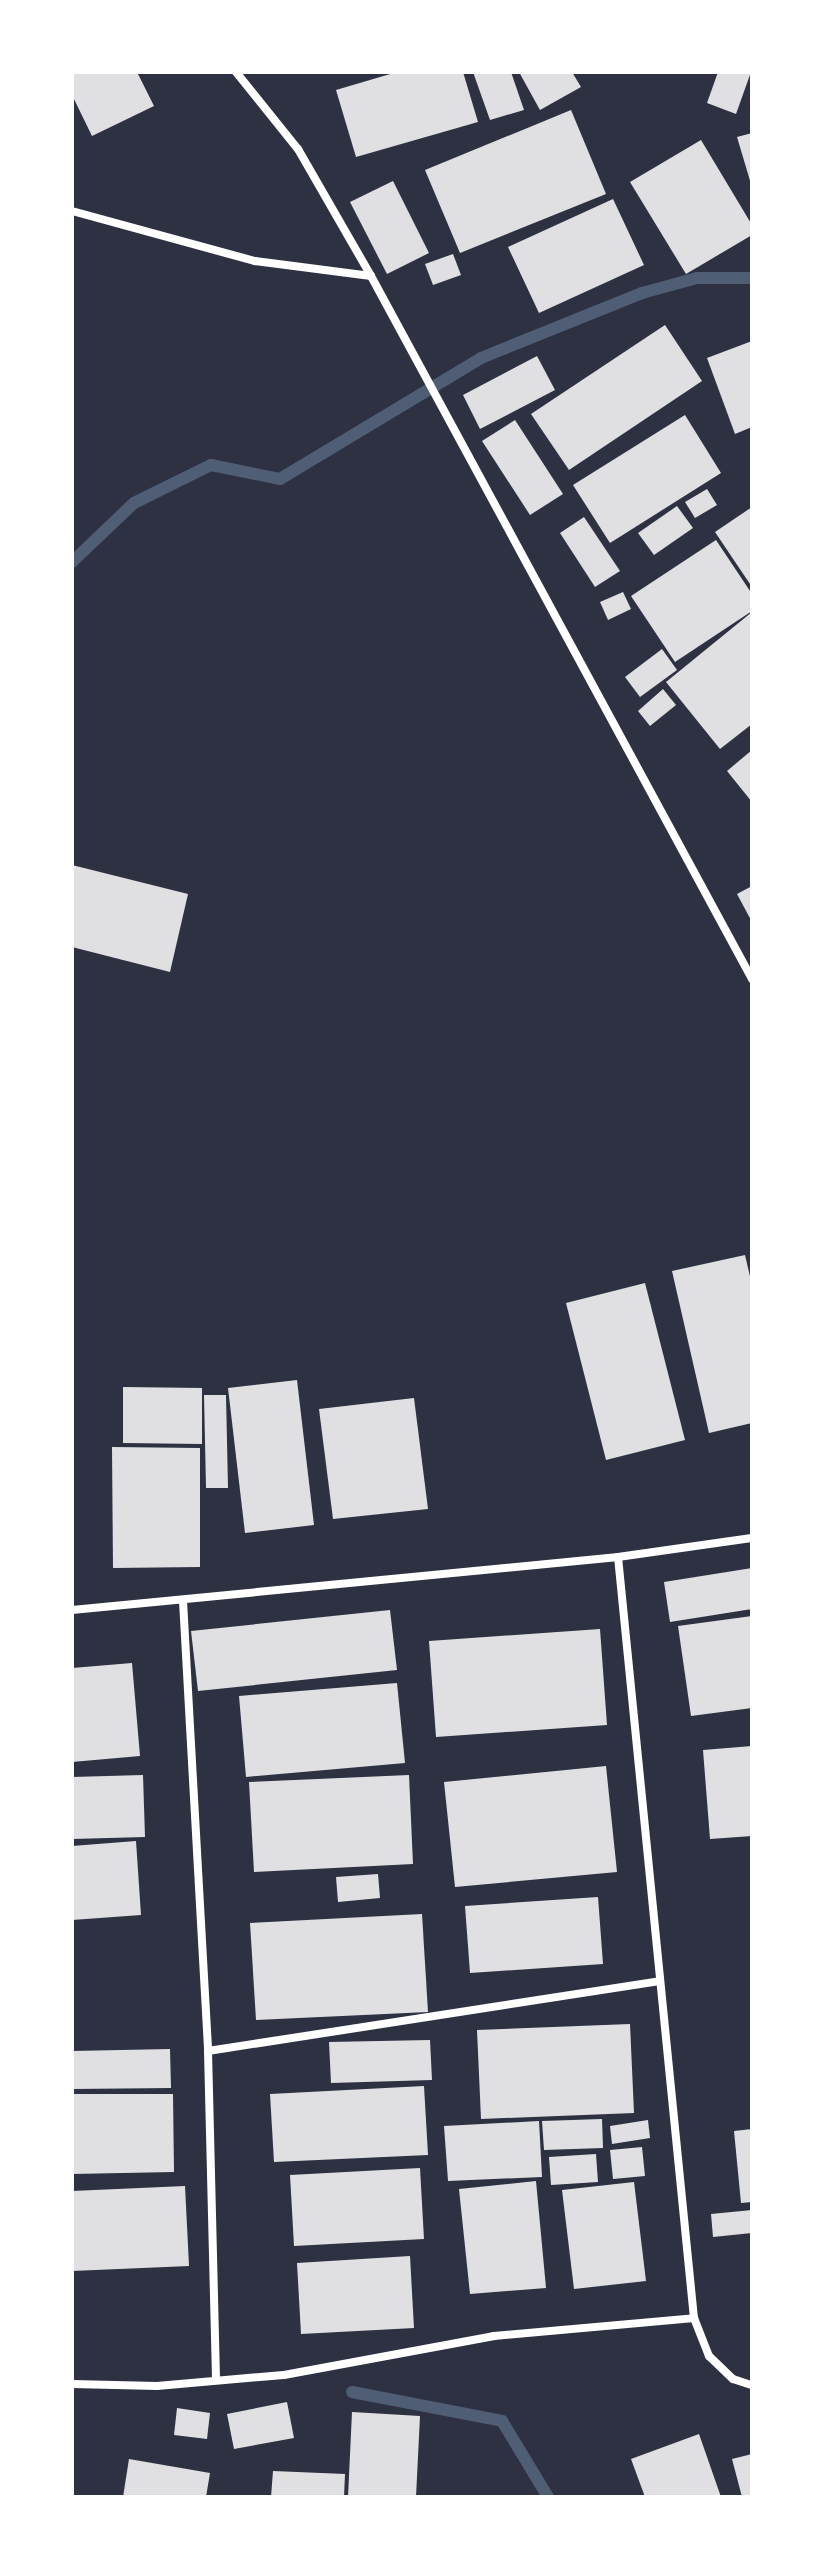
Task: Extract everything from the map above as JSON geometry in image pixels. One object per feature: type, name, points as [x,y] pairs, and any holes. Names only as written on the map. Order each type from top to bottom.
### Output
[{"type":"street","points":[[236,72],[298,149],[371,276],[752,979]]},
{"type":"street","points":[[72,211],[255,261],[371,276]]},
{"type":"street","points":[[72,1610],[618,1557],[752,1538]]},
{"type":"street","points":[[618,1557],[694,2318],[709,2356],[733,2379],[752,2385]]},
{"type":"street","points":[[183,1601],[208,2051],[216,2380]]},
{"type":"street","points":[[208,2051],[660,1981]]},
{"type":"street","points":[[72,2384],[157,2386],[284,2375],[494,2336],[694,2318]]},
{"type":"building","points":[[72,72],[137,72],[154,106],[92,136],[72,95]]},
{"type":"building","points":[[397,72],[463,72],[478,122],[356,157],[336,90]]},
{"type":"building","points":[[473,72],[511,72],[524,110],[490,120]]},
{"type":"building","points":[[519,72],[572,72],[581,87],[540,110]]},
{"type":"building","points":[[718,72],[751,72],[736,114],[707,103]]},
{"type":"building","points":[[571,110],[606,194],[460,253],[425,170]]},
{"type":"building","points":[[752,133],[752,183],[751,184],[737,137]]},
{"type":"building","points":[[701,140],[752,225],[752,235],[686,274],[630,182]]},
{"type":"building","points":[[393,181],[429,253],[387,274],[350,202]]},
{"type":"building","points":[[613,199],[644,265],[539,313],[508,247]]},
{"type":"building","points":[[453,254],[461,275],[433,285],[425,264]]},
{"type":"building","points":[[665,325],[702,381],[569,470],[531,414]]},
{"type":"building","points":[[752,341],[752,427],[735,434],[707,358]]},
{"type":"building","points":[[537,356],[555,390],[480,429],[463,395]]},
{"type":"building","points":[[685,415],[721,473],[610,543],[573,485]]},
{"type":"building","points":[[515,420],[563,494],[530,515],[482,441]]},
{"type":"building","points":[[707,489],[717,505],[695,518],[685,502]]},
{"type":"building","points":[[677,506],[693,528],[654,555],[638,533]]},
{"type":"building","points":[[752,507],[752,587],[715,532]]},
{"type":"building","points":[[584,517],[620,571],[595,587],[560,533]]},
{"type":"building","points":[[716,540],[752,594],[752,611],[675,662],[631,596]]},
{"type":"building","points":[[623,592],[631,609],[608,620],[600,602]]},
{"type":"building","points":[[752,612],[752,724],[720,749],[666,682]]},
{"type":"building","points":[[662,649],[677,670],[640,697],[625,677]]},
{"type":"building","points":[[663,689],[676,705],[650,726],[638,711]]},
{"type":"building","points":[[752,750],[752,802],[727,771]]},
{"type":"building","points":[[72,865],[188,894],[170,972],[72,947]]},
{"type":"building","points":[[752,886],[752,922],[737,894]]},
{"type":"building","points":[[745,1255],[752,1285],[752,1423],[709,1433],[672,1271]]},
{"type":"building","points":[[645,1283],[685,1440],[606,1460],[566,1303]]},
{"type":"building","points":[[297,1380],[314,1525],[245,1533],[228,1388]]},
{"type":"building","points":[[123,1387],[202,1388],[202,1444],[123,1443]]},
{"type":"building","points":[[204,1395],[226,1395],[228,1488],[206,1488]]},
{"type":"building","points":[[414,1398],[428,1509],[333,1519],[319,1409]]},
{"type":"building","points":[[112,1447],[200,1448],[200,1567],[113,1568]]},
{"type":"building","points":[[752,1568],[752,1609],[670,1622],[664,1582]]},
{"type":"building","points":[[390,1610],[397,1670],[198,1691],[191,1631]]},
{"type":"building","points":[[752,1616],[752,1708],[691,1716],[678,1626]]},
{"type":"building","points":[[600,1629],[607,1725],[436,1737],[429,1641]]},
{"type":"building","points":[[132,1663],[140,1756],[72,1762],[72,1668]]},
{"type":"building","points":[[397,1683],[405,1763],[246,1777],[239,1696]]},
{"type":"building","points":[[752,1746],[752,1836],[710,1839],[703,1750]]},
{"type":"building","points":[[606,1766],[617,1872],[455,1887],[444,1782]]},
{"type":"building","points":[[143,1775],[145,1837],[72,1839],[72,1777]]},
{"type":"building","points":[[409,1775],[413,1864],[254,1872],[249,1782]]},
{"type":"building","points":[[136,1841],[141,1915],[72,1920],[72,1846]]},
{"type":"building","points":[[378,1874],[380,1898],[338,1902],[336,1877]]},
{"type":"building","points":[[598,1897],[603,1964],[470,1973],[465,1906]]},
{"type":"building","points":[[422,1914],[428,2012],[256,2020],[250,1923]]},
{"type":"building","points":[[630,2024],[634,2113],[481,2119],[477,2030]]},
{"type":"building","points":[[430,2040],[432,2080],[331,2083],[329,2042]]},
{"type":"building","points":[[170,2049],[171,2088],[72,2089],[72,2051]]},
{"type":"building","points":[[424,2086],[428,2155],[274,2162],[270,2094]]},
{"type":"building","points":[[72,2094],[173,2094],[174,2172],[72,2174]]},
{"type":"building","points":[[602,2119],[603,2148],[544,2150],[542,2121]]},
{"type":"building","points":[[648,2120],[650,2138],[612,2144],[610,2126]]},
{"type":"building","points":[[539,2121],[542,2177],[448,2181],[444,2126]]},
{"type":"building","points":[[752,2129],[752,2202],[741,2203],[734,2131]]},
{"type":"building","points":[[642,2147],[645,2176],[613,2179],[610,2150]]},
{"type":"building","points":[[596,2154],[598,2182],[551,2185],[549,2157]]},
{"type":"building","points":[[420,2168],[424,2239],[294,2246],[290,2175]]},
{"type":"building","points":[[536,2181],[546,2288],[470,2294],[459,2189]]},
{"type":"building","points":[[634,2182],[646,2281],[574,2289],[562,2190]]},
{"type":"building","points":[[185,2186],[189,2266],[72,2271],[72,2191]]},
{"type":"building","points":[[752,2210],[752,2233],[713,2237],[711,2214]]},
{"type":"building","points":[[410,2256],[414,2328],[301,2334],[297,2263]]},
{"type":"building","points":[[287,2402],[294,2438],[234,2449],[227,2414]]},
{"type":"building","points":[[177,2408],[210,2413],[207,2439],[174,2435]]},
{"type":"building","points":[[352,2412],[420,2416],[416,2497],[348,2497]]},
{"type":"building","points":[[699,2434],[721,2497],[645,2497],[631,2459]]},
{"type":"building","points":[[752,2454],[752,2497],[742,2497],[732,2459]]},
{"type":"building","points":[[129,2459],[210,2473],[206,2497],[123,2497]]},
{"type":"building","points":[[273,2471],[345,2474],[344,2497],[271,2497]]},
{"type":"waterway","points":[[72,562],[134,503],[211,465],[280,479],[481,358],[642,293],[697,278],[752,278]]},
{"type":"waterway","points":[[352,2392],[502,2421],[548,2497]]}]
